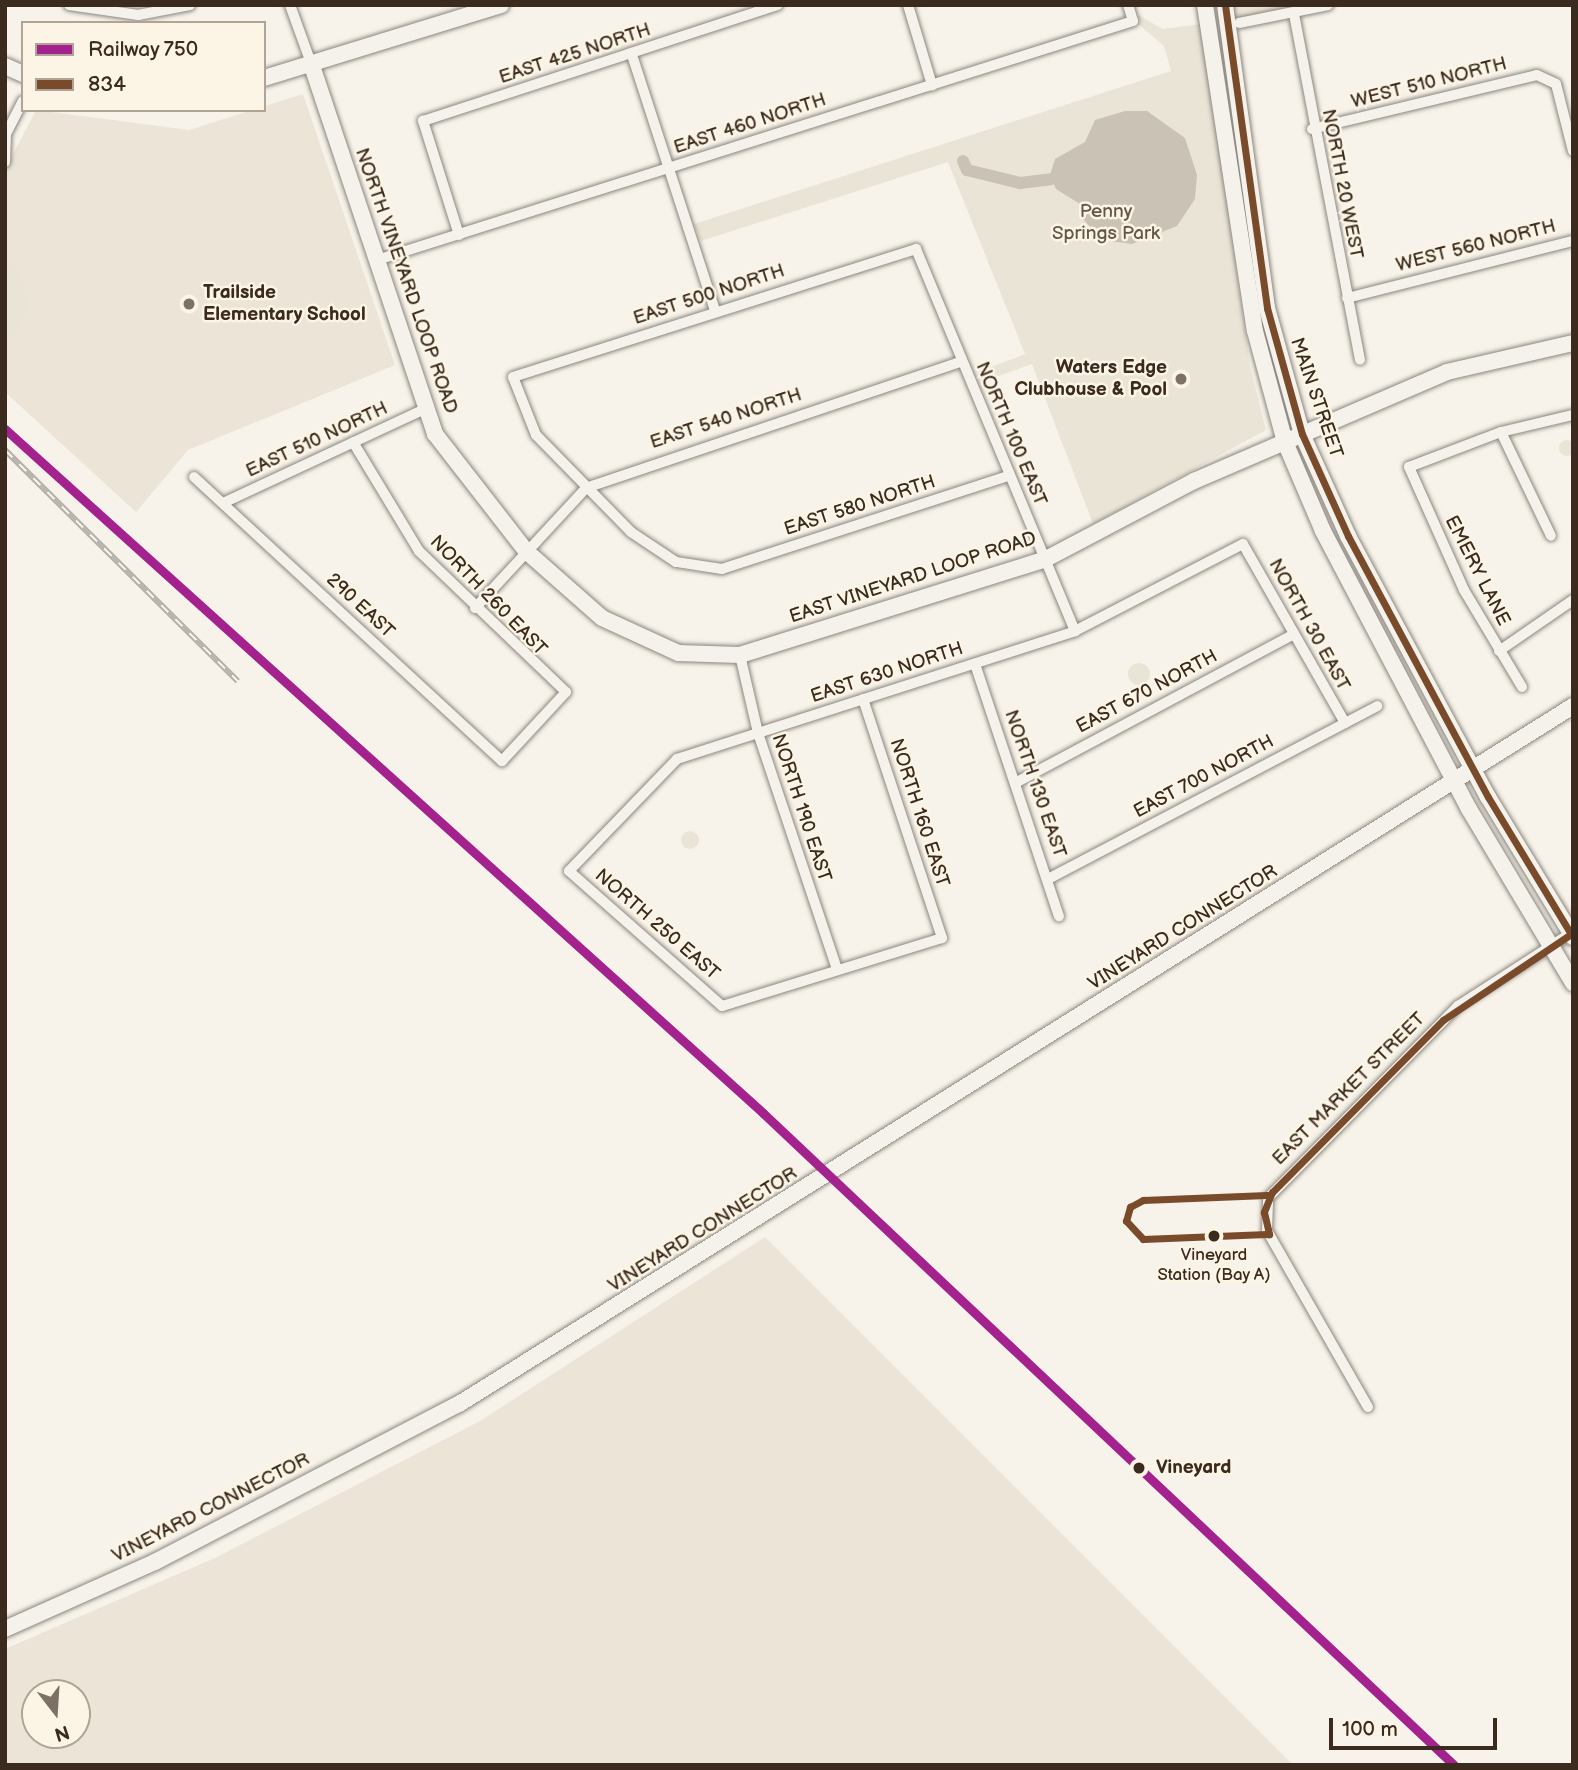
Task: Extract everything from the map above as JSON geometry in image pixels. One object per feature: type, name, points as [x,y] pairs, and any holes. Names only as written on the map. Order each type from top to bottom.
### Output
[{"type":"main road","points":[[266,77],[501,5]]},
{"type":"main road","name":"MAIN STREET","points":[[1205,5],[1255,331],[1285,442],[1324,531],[1458,780],[1573,983]]},
{"type":"main road","name":"MAIN STREET","points":[[1225,5],[1271,326],[1301,434],[1348,536],[1474,769],[1572,934]]},
{"type":"main road","name":"NORTH VINEYARD LOOP ROAD","points":[[311,63],[435,434],[526,551],[602,618],[678,653]]},
{"type":"main road","points":[[5,66],[21,73]]},
{"type":"main road","name":"EAST VINEYARD LOOP ROAD","points":[[678,653],[740,655],[1044,560],[1301,434],[1447,372],[1573,343]]},
{"type":"main road","name":"VINEYARD CONNECTOR","points":[[5,1629],[155,1562],[458,1404],[739,1234],[1573,706]]},
{"type":"street","points":[[69,5],[80,11],[138,15],[190,5]]},
{"type":"street","points":[[290,5],[311,63]]},
{"type":"street","name":"EAST 425 NORTH","points":[[459,235],[423,121],[632,55],[778,5]]},
{"type":"street","points":[[908,5],[932,85]]},
{"type":"street","name":"EAST 460 NORTH","points":[[377,260],[1133,21],[1128,5]]},
{"type":"street","points":[[1239,23],[1328,5]]},
{"type":"street","name":"NORTH 20 WEST","points":[[1294,14],[1312,129],[1360,360]]},
{"type":"street","points":[[632,55],[715,310]]},
{"type":"street","name":"WEST 510 NORTH","points":[[1312,129],[1537,75],[1553,81],[1573,151]]},
{"type":"street","points":[[6,162],[6,134],[21,105]]},
{"type":"street","name":"WEST 560 NORTH","points":[[1347,298],[1573,240]]},
{"type":"street","name":"EAST 500 NORTH","points":[[586,488],[536,435],[513,377],[715,310],[916,249]]},
{"type":"street","name":"NORTH 100 EAST","points":[[916,249],[1008,476],[1075,631]]},
{"type":"street","name":"EAST 540 NORTH","points":[[475,608],[586,488],[961,362]]},
{"type":"street","name":"EAST 510 NORTH","points":[[223,503],[427,408]]},
{"type":"street","points":[[1551,536],[1501,432],[1573,415]]},
{"type":"street","name":"EMERY LANE","points":[[1501,432],[1409,467],[1452,566],[1522,687]]},
{"type":"street","name":"NORTH 260 EAST","points":[[354,442],[377,491],[419,551],[475,608],[566,692]]},
{"type":"street","name":"EAST 580 NORTH","points":[[586,488],[632,533],[676,562],[722,569],[1008,476]]},
{"type":"street","name":"290 EAST","points":[[194,477],[502,761],[566,692]]},
{"type":"street","name":"EAST 630 NORTH","points":[[569,871],[677,759],[1075,631],[1243,544]]},
{"type":"street","name":"NORTH 30 EAST","points":[[1243,544],[1345,723]]},
{"type":"street","points":[[1499,651],[1573,600]]},
{"type":"street","name":"EAST 670 NORTH","points":[[1017,782],[1294,634]]},
{"type":"street","name":"NORTH 190 EAST","points":[[740,655],[758,733],[837,969]]},
{"type":"street","name":"NORTH 130 EAST","points":[[975,664],[1017,782],[1059,916]]},
{"type":"street","name":"NORTH 160 EAST","points":[[837,969],[942,938],[863,699]]},
{"type":"street","name":"EAST 700 NORTH","points":[[1048,879],[1377,706]]},
{"type":"street","name":"NORTH 250 EAST","points":[[569,871],[722,1006],[837,969]]},
{"type":"street","name":"EAST MARKET STREET","points":[[1368,1407],[1267,1231],[1265,1204],[1443,1020],[1550,946],[1572,934]]},
{"type":"shaded area","points":[[1225,5],[1328,5],[1239,23],[1228,17]]},
{"type":"shaded area","name":"Trailside Elementary School","points":[[303,94],[395,365],[188,450],[136,512],[5,392],[5,170],[35,112],[189,130],[246,112],[266,112],[266,106]]},
{"type":"shaded area","points":[[1125,111],[1147,111],[1185,138],[1197,175],[1195,199],[1177,226],[1132,244],[1102,240],[1082,218],[1083,206],[1056,189],[1050,175],[1055,159],[1085,142],[1095,120]]},
{"type":"shaded area","points":[[765,1237],[1293,1765],[5,1765],[5,1649],[215,1558],[480,1421]]},
{"type":"green space","name":"Penny Springs Park","points":[[1139,15],[1162,29],[1202,24],[1250,366],[1266,430],[1093,524],[1032,364],[982,382],[978,372],[1025,354],[948,162],[701,241],[694,224],[1171,71],[1164,46],[1137,23]]},
{"type":"green space","points":[[5,256],[19,273],[28,302],[18,332],[5,344]]},
{"type":"green space","points":[[1564,440],[1570,440],[1575,448],[1573,454],[1564,456],[1559,451],[1559,445]]},
{"type":"green space","points":[[1135,663],[1143,663],[1150,670],[1150,678],[1143,685],[1135,685],[1128,678],[1128,670]]},
{"type":"green space","points":[[690,831],[696,834],[699,840],[696,846],[690,849],[684,846],[681,840],[684,834]]},
{"type":"waterway","points":[[963,161],[967,170],[1020,183],[1051,179]]},
{"type":"railway","points":[[5,450],[238,681]]},
{"type":"rail line","name":"750","points":[[5,429],[763,1113],[1454,1765]]},
{"type":"transit line","name":"834","points":[[1225,5],[1267,308],[1302,434],[1348,536],[1488,797],[1571,934],[1443,1020],[1272,1192],[1264,1212],[1269,1234],[1143,1239],[1126,1221],[1130,1207],[1143,1200],[1270,1195]]},
{"type":"place","name":"Trailside Elementary School","points":[[189,304]]},
{"type":"place","name":"Waters Edge Clubhouse & Pool","points":[[1181,379]]},
{"type":"place","name":"Vineyard Station (Bay A)","points":[[1214,1236]]},
{"type":"place","name":"Vineyard","points":[[1139,1468]]}]
